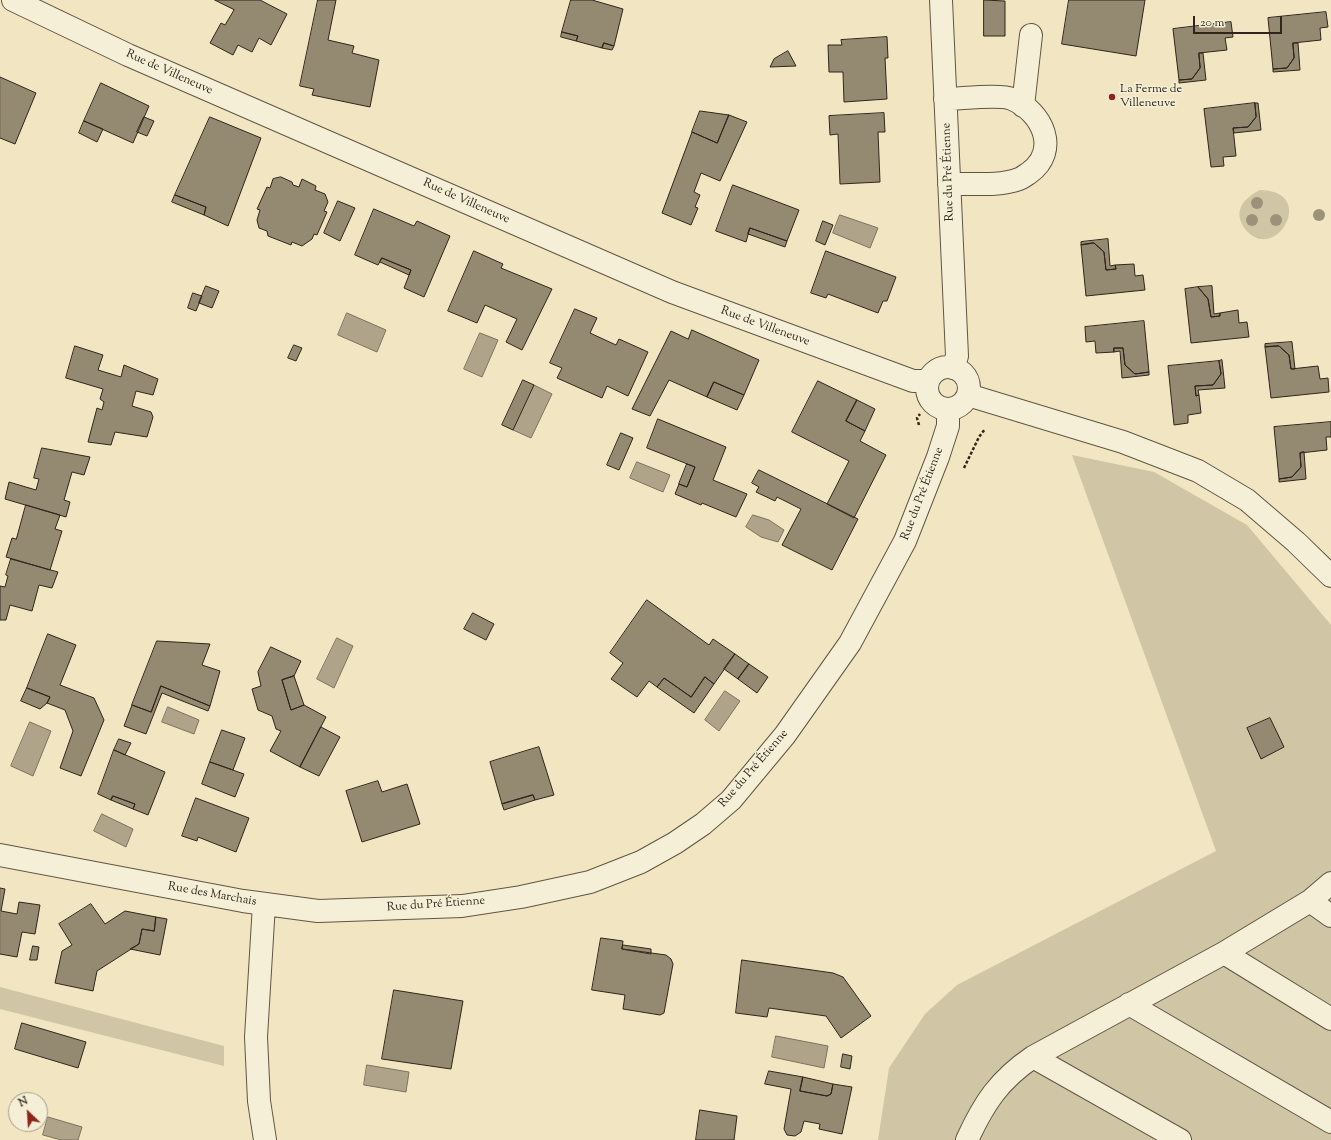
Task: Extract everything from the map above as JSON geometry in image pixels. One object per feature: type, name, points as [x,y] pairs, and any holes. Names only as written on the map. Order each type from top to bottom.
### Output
[{"type":"street","name":"Rue de Villeneuve","points":[[12,0],[128,55],[672,292],[913,381],[936,398]]},
{"type":"street","name":"Rue du Pré Étienne","points":[[941,0],[957,356],[953,368]]},
{"type":"street","points":[[1023,106],[1030,35]]},
{"type":"street","points":[[946,99],[1011,99],[1029,110],[1043,128],[1046,145],[1044,156],[1036,168],[1019,179],[993,183],[949,184]]},
{"type":"street","points":[[953,368],[963,373],[970,386],[968,396],[962,405],[936,398],[936,370],[953,368]]},
{"type":"street","points":[[968,396],[1123,442],[1198,471],[1247,500],[1296,542],[1331,576]]},
{"type":"street","name":"Rue du Pré Étienne","points":[[264,904],[318,911],[462,906],[521,897],[590,882],[641,862],[675,843],[703,824],[730,800],[785,735],[850,643],[905,541],[938,457],[948,426],[936,398]]},
{"type":"street","name":"Rue des Marchais","points":[[0,855],[264,904],[256,1037],[259,1101],[265,1140]]},
{"type":"street","points":[[970,1139],[994,1090],[1014,1069],[1033,1057],[1224,953],[1310,901],[1331,883]]},
{"type":"street","points":[[1310,901],[1331,916]]},
{"type":"street","points":[[1224,953],[1331,1019]]},
{"type":"street","points":[[1129,1004],[1331,1122]]},
{"type":"street","points":[[1033,1057],[1180,1140]]},
{"type":"path","points":[[922,431],[917,418],[936,398]]},
{"type":"shaded area","points":[[1260,190],[1278,193],[1287,202],[1289,213],[1286,224],[1278,233],[1268,239],[1257,238],[1245,229],[1241,222],[1240,216],[1240,211],[1245,201]]},
{"type":"shaded area","points":[[840,215],[878,228],[870,248],[833,233]]},
{"type":"shaded area","points":[[347,313],[386,330],[377,352],[338,335]]},
{"type":"shaded area","points":[[480,333],[498,340],[482,377],[464,369]]},
{"type":"shaded area","points":[[534,385],[552,394],[531,438],[513,430]]},
{"type":"shaded area","points":[[1072,455],[1154,472],[1247,525],[1331,625],[1331,1140],[878,1140],[889,1068],[925,1014],[957,985],[1216,851]]},
{"type":"shaded area","points":[[637,462],[670,475],[663,492],[630,478]]},
{"type":"shaded area","points":[[753,515],[769,520],[784,530],[778,542],[761,537],[746,527]]},
{"type":"shaded area","points":[[337,638],[353,646],[334,688],[317,679]]},
{"type":"shaded area","points":[[725,691],[740,701],[719,731],[705,720]]},
{"type":"shaded area","points":[[168,707],[199,720],[194,734],[162,722]]},
{"type":"shaded area","points":[[30,722],[51,731],[33,776],[11,766]]},
{"type":"shaded area","points":[[102,814],[133,829],[126,847],[94,831]]},
{"type":"shaded area","points":[[0,987],[224,1046],[224,1066],[0,1009]]},
{"type":"shaded area","points":[[776,1036],[828,1046],[824,1068],[772,1057]]},
{"type":"shaded area","points":[[367,1065],[409,1072],[406,1092],[364,1085]]},
{"type":"shaded area","points":[[48,1117],[82,1127],[78,1140],[61,1140],[43,1135],[44,1132],[48,1132]]},
{"type":"building","points":[[215,0],[260,0],[287,14],[271,45],[259,38],[252,52],[238,45],[233,55],[210,43],[221,23],[225,25],[234,10]]},
{"type":"building","points":[[318,0],[336,0],[328,40],[354,46],[352,53],[379,60],[370,107],[312,95],[314,89],[300,86]]},
{"type":"building","points":[[571,0],[592,0],[623,9],[614,46],[604,43],[602,48],[576,41],[578,36],[562,32]]},
{"type":"building","points":[[984,0],[1005,1],[1005,36],[984,36]]},
{"type":"building","points":[[1069,0],[1145,0],[1136,56],[1062,44]]},
{"type":"building","points":[[1326,12],[1328,27],[1320,28],[1321,40],[1293,43],[1294,58],[1287,68],[1273,69],[1268,18]]},
{"type":"building","points":[[1231,22],[1233,37],[1225,38],[1227,50],[1199,53],[1200,68],[1192,79],[1179,80],[1173,29]]},
{"type":"building","points":[[562,32],[578,36],[576,41],[561,37]]},
{"type":"building","points":[[887,37],[888,58],[885,58],[887,99],[844,102],[843,72],[829,72],[828,45],[842,45],[841,40]]},
{"type":"building","points":[[604,43],[614,46],[612,50],[602,48]]},
{"type":"building","points":[[1293,43],[1298,43],[1300,70],[1273,72],[1273,69],[1287,68],[1294,58]]},
{"type":"building","points":[[788,51],[796,66],[770,67],[774,59]]},
{"type":"building","points":[[1199,53],[1203,53],[1206,80],[1179,83],[1179,80],[1192,79],[1200,68]]},
{"type":"building","points":[[0,77],[36,93],[15,144],[0,138]]},
{"type":"building","points":[[101,83],[149,106],[133,143],[84,121]]},
{"type":"building","points":[[1255,103],[1256,117],[1248,127],[1233,128],[1236,156],[1223,157],[1224,166],[1211,167],[1204,109]]},
{"type":"building","points":[[1255,103],[1258,103],[1261,130],[1234,133],[1233,128],[1248,127],[1256,117]]},
{"type":"building","points":[[700,111],[729,115],[717,143],[692,132]]},
{"type":"building","points":[[884,113],[885,132],[878,132],[880,182],[840,184],[838,134],[830,135],[829,116]]},
{"type":"building","points":[[729,115],[747,122],[720,181],[701,173],[694,192],[700,195],[695,207],[698,208],[691,225],[662,213],[692,132],[717,143]]},
{"type":"building","points":[[144,117],[154,121],[147,136],[137,132]]},
{"type":"building","points":[[210,117],[261,138],[228,226],[204,215],[206,207],[175,195]]},
{"type":"building","points":[[84,121],[103,129],[97,142],[79,133]]},
{"type":"building","points":[[281,177],[299,187],[302,179],[316,186],[315,190],[325,194],[328,202],[324,211],[327,212],[317,235],[314,234],[312,239],[302,246],[292,242],[291,245],[268,236],[267,231],[259,228],[257,220],[260,210],[257,209],[267,187],[270,188],[273,179]]},
{"type":"building","points":[[733,185],[799,210],[787,241],[750,228],[746,242],[716,231]]},
{"type":"building","points":[[175,195],[206,207],[204,215],[172,202]]},
{"type":"building","points":[[338,201],[355,208],[340,241],[324,233]]},
{"type":"building","points":[[374,209],[414,226],[417,221],[450,236],[424,297],[404,288],[411,270],[382,258],[378,265],[355,255]]},
{"type":"building","points":[[823,221],[833,225],[825,245],[816,241]]},
{"type":"building","points":[[750,228],[787,241],[785,247],[748,234]]},
{"type":"building","points":[[1108,239],[1110,266],[1115,265],[1116,269],[1106,270],[1104,252],[1094,243],[1081,245],[1081,242]]},
{"type":"building","points":[[1094,243],[1104,252],[1106,270],[1116,269],[1115,265],[1134,264],[1135,276],[1143,275],[1145,290],[1086,296],[1081,245]]},
{"type":"building","points":[[474,251],[503,264],[501,268],[552,289],[522,350],[506,342],[517,319],[485,305],[477,323],[448,311]]},
{"type":"building","points":[[826,251],[896,277],[887,301],[883,301],[878,313],[828,294],[826,298],[811,293]]},
{"type":"building","points":[[382,258],[411,270],[409,275],[380,262]]},
{"type":"building","points":[[206,286],[219,291],[212,308],[199,303]]},
{"type":"building","points":[[1212,286],[1214,314],[1220,313],[1220,316],[1211,317],[1208,299],[1198,287]]},
{"type":"building","points":[[1198,287],[1208,299],[1211,317],[1220,316],[1220,313],[1238,310],[1239,323],[1247,322],[1249,337],[1191,343],[1185,289]]},
{"type":"building","points":[[193,293],[202,296],[196,311],[188,308]]},
{"type":"building","points":[[575,309],[597,318],[590,333],[616,345],[619,339],[648,352],[628,396],[607,386],[602,398],[557,378],[562,368],[550,363]]},
{"type":"building","points":[[1144,321],[1149,372],[1135,374],[1125,365],[1123,348],[1114,348],[1114,352],[1096,353],[1095,341],[1086,342],[1085,327]]},
{"type":"building","points":[[692,330],[759,360],[744,395],[714,382],[707,397],[669,380],[650,416],[632,409],[671,331],[688,339]]},
{"type":"building","points":[[1292,342],[1295,369],[1291,369],[1289,355],[1279,346],[1265,347],[1265,344]]},
{"type":"building","points":[[294,345],[302,348],[296,361],[288,358]]},
{"type":"building","points":[[75,346],[103,355],[98,370],[121,377],[124,365],[158,379],[153,395],[136,391],[132,406],[151,412],[153,417],[147,437],[115,432],[111,445],[88,442],[97,408],[102,410],[104,402],[100,399],[103,389],[66,378]]},
{"type":"building","points":[[1279,346],[1289,355],[1291,369],[1318,366],[1320,379],[1328,378],[1329,392],[1271,398],[1265,347]]},
{"type":"building","points":[[1114,348],[1123,348],[1125,365],[1135,374],[1149,372],[1149,375],[1122,378],[1120,351],[1114,352]]},
{"type":"building","points":[[1222,360],[1225,388],[1198,390],[1199,395],[1196,396],[1195,386],[1213,385],[1221,374],[1219,361]]},
{"type":"building","points":[[1219,361],[1221,374],[1213,385],[1195,386],[1196,396],[1199,395],[1201,413],[1188,415],[1188,423],[1174,425],[1168,366]]},
{"type":"building","points":[[523,380],[534,385],[513,430],[502,425]]},
{"type":"building","points":[[818,381],[857,400],[846,421],[865,431],[860,441],[886,455],[854,518],[827,504],[849,461],[792,432]]},
{"type":"building","points":[[714,382],[744,395],[737,410],[707,397]]},
{"type":"building","points":[[857,400],[875,409],[865,431],[846,421]]},
{"type":"building","points":[[658,419],[726,447],[713,480],[747,494],[736,517],[675,494],[679,484],[687,487],[695,467],[647,448]]},
{"type":"building","points":[[1331,422],[1331,437],[1326,437],[1327,450],[1300,453],[1301,467],[1292,477],[1279,479],[1274,427]]},
{"type":"building","points":[[621,433],[633,438],[619,470],[607,465]]},
{"type":"building","points":[[42,448],[90,457],[84,475],[72,472],[64,500],[70,502],[66,517],[5,499],[9,482],[36,490],[39,479],[34,478]]},
{"type":"building","points":[[1304,452],[1306,479],[1279,482],[1279,479],[1292,477],[1301,467],[1300,453]]},
{"type":"building","points":[[687,464],[695,467],[687,487],[679,484]]},
{"type":"building","points":[[759,470],[858,519],[832,570],[782,545],[801,509],[777,497],[775,501],[756,492],[759,487],[752,483]]},
{"type":"building","points":[[26,505],[60,515],[55,529],[62,531],[50,570],[6,557],[12,538],[16,539]]},
{"type":"building","points":[[11,559],[58,572],[52,588],[39,585],[32,611],[10,605],[6,620],[0,620],[0,586],[5,587],[8,576],[6,575]]},
{"type":"building","points":[[647,600],[709,645],[713,639],[735,654],[714,684],[705,677],[691,697],[664,678],[657,687],[649,681],[637,697],[611,679],[623,663],[610,653]]},
{"type":"building","points":[[473,613],[494,624],[486,640],[464,629]]},
{"type":"building","points":[[48,634],[76,645],[60,685],[94,698],[104,720],[81,776],[60,768],[73,731],[65,710],[47,703],[50,697],[27,688]]},
{"type":"building","points":[[157,641],[210,644],[202,665],[220,671],[210,706],[161,686],[151,712],[132,705]]},
{"type":"building","points":[[271,647],[301,661],[294,676],[282,680],[291,710],[304,705],[326,717],[300,767],[270,751],[281,731],[276,729],[272,716],[258,710],[252,689],[261,686],[258,672]]},
{"type":"building","points":[[735,654],[749,664],[738,679],[724,669]]},
{"type":"building","points":[[749,664],[768,677],[757,693],[738,679]]},
{"type":"building","points":[[294,676],[304,705],[291,710],[282,680]]},
{"type":"building","points":[[705,677],[714,684],[694,713],[657,687],[664,678],[691,697]]},
{"type":"building","points":[[161,686],[210,706],[208,711],[162,693],[146,734],[124,726],[132,705],[151,712]]},
{"type":"building","points":[[27,688],[50,697],[47,703],[40,709],[21,701]]},
{"type":"building","points":[[1270,718],[1284,747],[1261,759],[1247,728]]},
{"type":"building","points":[[321,727],[340,737],[319,776],[300,767]]},
{"type":"building","points":[[222,730],[245,738],[233,770],[210,762]]},
{"type":"building","points":[[119,739],[131,743],[125,755],[114,750]]},
{"type":"building","points":[[539,747],[554,795],[535,800],[533,795],[502,804],[490,762]]},
{"type":"building","points":[[114,750],[165,772],[148,815],[133,809],[135,804],[113,796],[111,800],[98,794]]},
{"type":"building","points":[[210,762],[244,774],[235,797],[202,784]]},
{"type":"building","points":[[378,781],[382,792],[407,784],[420,824],[362,842],[346,791]]},
{"type":"building","points":[[533,795],[535,800],[504,810],[502,804]]},
{"type":"building","points":[[113,796],[135,804],[133,809],[111,800]]},
{"type":"building","points":[[196,798],[249,818],[236,852],[198,837],[197,841],[182,836]]},
{"type":"building","points":[[0,888],[5,889],[1,911],[17,914],[19,902],[40,905],[35,934],[22,932],[17,957],[0,954]]},
{"type":"building","points":[[91,904],[105,924],[125,911],[156,917],[154,931],[142,929],[139,944],[97,971],[93,991],[55,983],[62,951],[72,945],[59,924]]},
{"type":"building","points":[[156,917],[167,919],[160,955],[130,949],[139,944],[142,929],[154,931]]},
{"type":"building","points":[[601,938],[623,941],[622,949],[666,955],[671,959],[673,964],[664,1013],[660,1015],[623,1009],[625,995],[592,990]]},
{"type":"building","points":[[623,945],[651,949],[651,954],[622,949]]},
{"type":"building","points":[[33,946],[39,947],[37,960],[30,960]]},
{"type":"building","points":[[742,960],[833,973],[843,977],[871,1016],[841,1038],[826,1016],[769,1008],[767,1017],[736,1013]]},
{"type":"building","points":[[394,990],[463,1001],[451,1069],[382,1059]]},
{"type":"building","points":[[22,1023],[86,1042],[78,1068],[15,1049]]},
{"type":"building","points":[[843,1054],[852,1056],[850,1069],[841,1067]]},
{"type":"building","points":[[769,1071],[803,1077],[800,1091],[827,1096],[831,1094],[833,1084],[852,1087],[842,1134],[819,1129],[820,1124],[804,1121],[801,1132],[795,1136],[787,1135],[784,1129],[791,1089],[765,1084]]},
{"type":"building","points":[[803,1077],[833,1084],[831,1094],[827,1096],[800,1091]]},
{"type":"building","points":[[700,1110],[737,1116],[734,1140],[696,1140]]},
{"type":"place","name":"La Ferme de Villeneuve","points":[[1112,97]]}]
